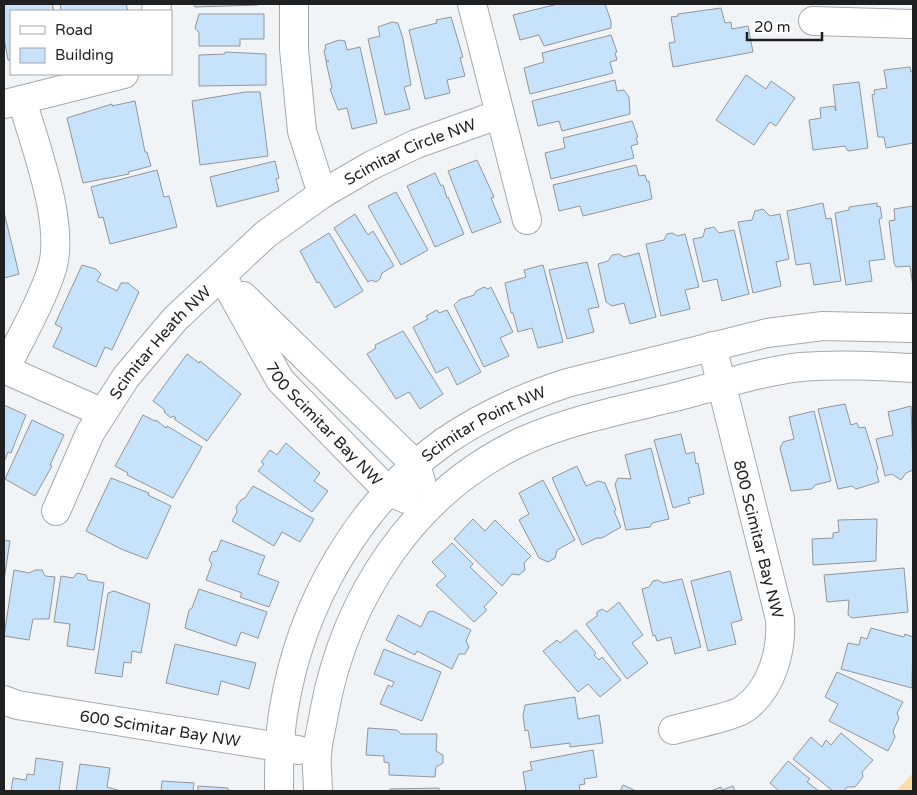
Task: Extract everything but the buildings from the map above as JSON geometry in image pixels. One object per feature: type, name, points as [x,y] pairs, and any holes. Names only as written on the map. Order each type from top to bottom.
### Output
[{"type":"street","points":[[294,4],[294,49],[302,131],[322,194]]},
{"type":"street","points":[[472,4],[527,220]]},
{"type":"street","points":[[813,21],[913,24]]},
{"type":"street","points":[[5,370],[52,272],[56,248],[51,203],[13,102],[120,75]]},
{"type":"street","name":"Scimitar Circle NW","points":[[222,276],[266,234],[322,194],[372,165],[416,144],[500,114]]},
{"type":"street","name":"Scimitar Heath NW","points":[[56,511],[101,412],[152,344],[175,319],[222,276]]},
{"type":"street","name":"700 Scimitar Bay NW","points":[[222,276],[416,465]]},
{"type":"street","name":"700 Scimitar Bay NW","points":[[222,276],[280,380],[389,492],[428,508]]},
{"type":"street","name":"Scimitar Point NW","points":[[279,791],[280,747],[287,693],[302,634],[324,584],[343,550],[367,516],[416,465],[445,442],[504,407],[536,393],[567,383],[712,346],[767,333],[823,326],[913,328]]},
{"type":"street","name":"800 Scimitar Bay NW","points":[[673,730],[743,710],[759,693],[775,666],[781,637],[780,619],[712,346]]},
{"type":"street","name":"Scimitar Point NW","points":[[318,791],[317,753],[331,677],[347,629],[367,588],[387,556],[428,508],[474,470],[521,442],[550,430],[596,416],[799,367],[913,368]]},
{"type":"street","name":"Scimitar Heath NW","points":[[5,370],[101,412]]},
{"type":"street","points":[[416,465],[428,508]]},
{"type":"street","name":"600 Scimitar Bay NW","points":[[4,700],[16,705],[317,753]]},
{"type":"shaded area","points":[[913,773],[913,791],[896,791]]}]
